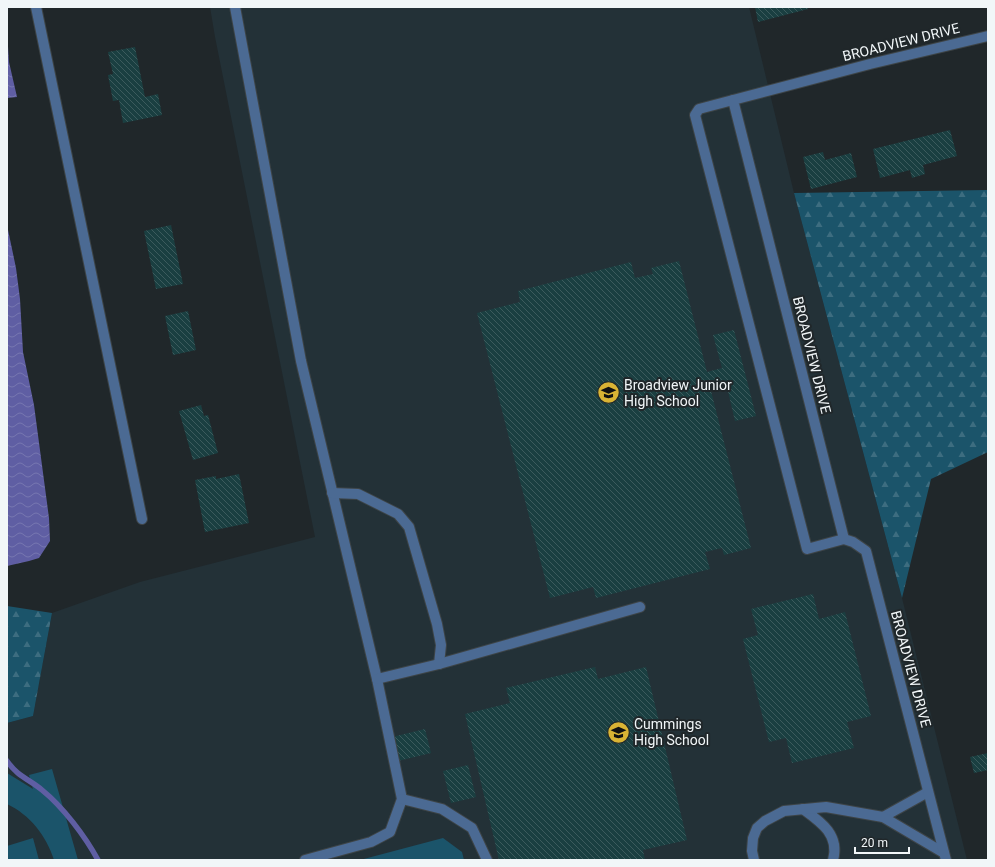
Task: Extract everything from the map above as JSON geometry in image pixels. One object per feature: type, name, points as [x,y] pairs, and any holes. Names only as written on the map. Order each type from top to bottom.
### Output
[{"type":"street","points":[[36,7],[142,519]]},
{"type":"street","points":[[235,7],[301,361],[377,679],[402,799],[390,832],[371,842],[305,860]]},
{"type":"street","name":"BROADVIEW DRIVE","points":[[945,856],[866,551],[853,542],[844,539],[733,100],[870,64],[988,36]]},
{"type":"street","points":[[733,100],[699,109],[694,115],[807,549],[844,539]]},
{"type":"street","points":[[332,493],[358,494],[398,514],[409,527],[437,624],[441,645],[439,664]]},
{"type":"street","points":[[377,679],[439,664],[640,607]]},
{"type":"street","points":[[883,817],[928,792]]},
{"type":"street","points":[[402,799],[442,809],[472,828],[487,860]]},
{"type":"street","points":[[754,860],[752,850],[753,838],[757,828],[765,820],[784,811],[826,807],[883,817],[945,856]]},
{"type":"street","points":[[803,809],[827,829],[833,840],[835,851],[833,860]]},
{"type":"shaded area","points":[[210,7],[749,7],[794,193],[902,598],[967,860],[7,860],[7,723],[33,716],[52,613],[140,582],[315,537]]},
{"type":"green space","points":[[988,190],[988,452],[931,479],[902,598],[794,193]]},
{"type":"green space","points":[[7,606],[52,613],[33,716],[7,723]]},
{"type":"green space","points":[[52,769],[78,860],[54,860],[42,834],[23,814],[7,804],[7,773],[33,789],[29,775]]},
{"type":"green space","points":[[33,838],[39,860],[7,860],[7,846]]},
{"type":"green space","points":[[443,838],[462,852],[464,860],[360,860]]},
{"type":"water","points":[[7,31],[9,62],[17,97],[7,98]]},
{"type":"water","points":[[7,225],[16,268],[20,299],[23,352],[34,405],[49,518],[50,541],[39,558],[7,566]]},
{"type":"building","points":[[755,7],[808,7],[808,9],[758,22]]},
{"type":"building","points":[[135,47],[145,97],[158,94],[162,115],[123,123],[119,100],[113,101],[108,75],[113,74],[108,52]]},
{"type":"building","points":[[950,130],[957,156],[923,165],[925,174],[912,178],[910,170],[880,178],[873,149]]},
{"type":"building","points":[[823,152],[825,160],[851,153],[857,177],[811,189],[803,157]]},
{"type":"building","points":[[171,225],[183,284],[156,289],[144,231]]},
{"type":"building","points":[[679,261],[707,372],[722,368],[713,335],[734,330],[756,416],[735,421],[727,387],[711,391],[751,548],[724,555],[722,548],[705,552],[710,569],[596,598],[593,587],[550,598],[477,313],[520,302],[518,291],[631,262],[635,278],[653,274],[651,268]]},
{"type":"building","points":[[188,311],[196,350],[173,355],[165,316]]},
{"type":"building","points":[[201,405],[204,416],[208,415],[218,453],[193,460],[179,411]]},
{"type":"building","points":[[239,474],[249,523],[205,532],[195,480],[216,476],[216,479]]},
{"type":"building","points":[[813,594],[819,619],[845,612],[871,716],[847,722],[854,748],[792,763],[786,738],[769,742],[743,639],[758,635],[751,609]]},
{"type":"building","points":[[595,667],[598,679],[646,667],[687,840],[643,850],[645,860],[499,860],[465,714],[510,703],[506,688]]},
{"type":"building","points":[[425,729],[431,753],[398,761],[392,737]]},
{"type":"building","points":[[988,753],[988,770],[974,773],[970,757]]},
{"type":"building","points":[[468,765],[476,797],[451,803],[443,771]]},
{"type":"waterway","points":[[7,761],[15,771],[42,790],[66,813],[87,841],[98,860]]},
{"type":"place","name":"Broadview Junior High School","points":[[609,393]]},
{"type":"place","name":"Cummings High School","points":[[618,732]]}]
